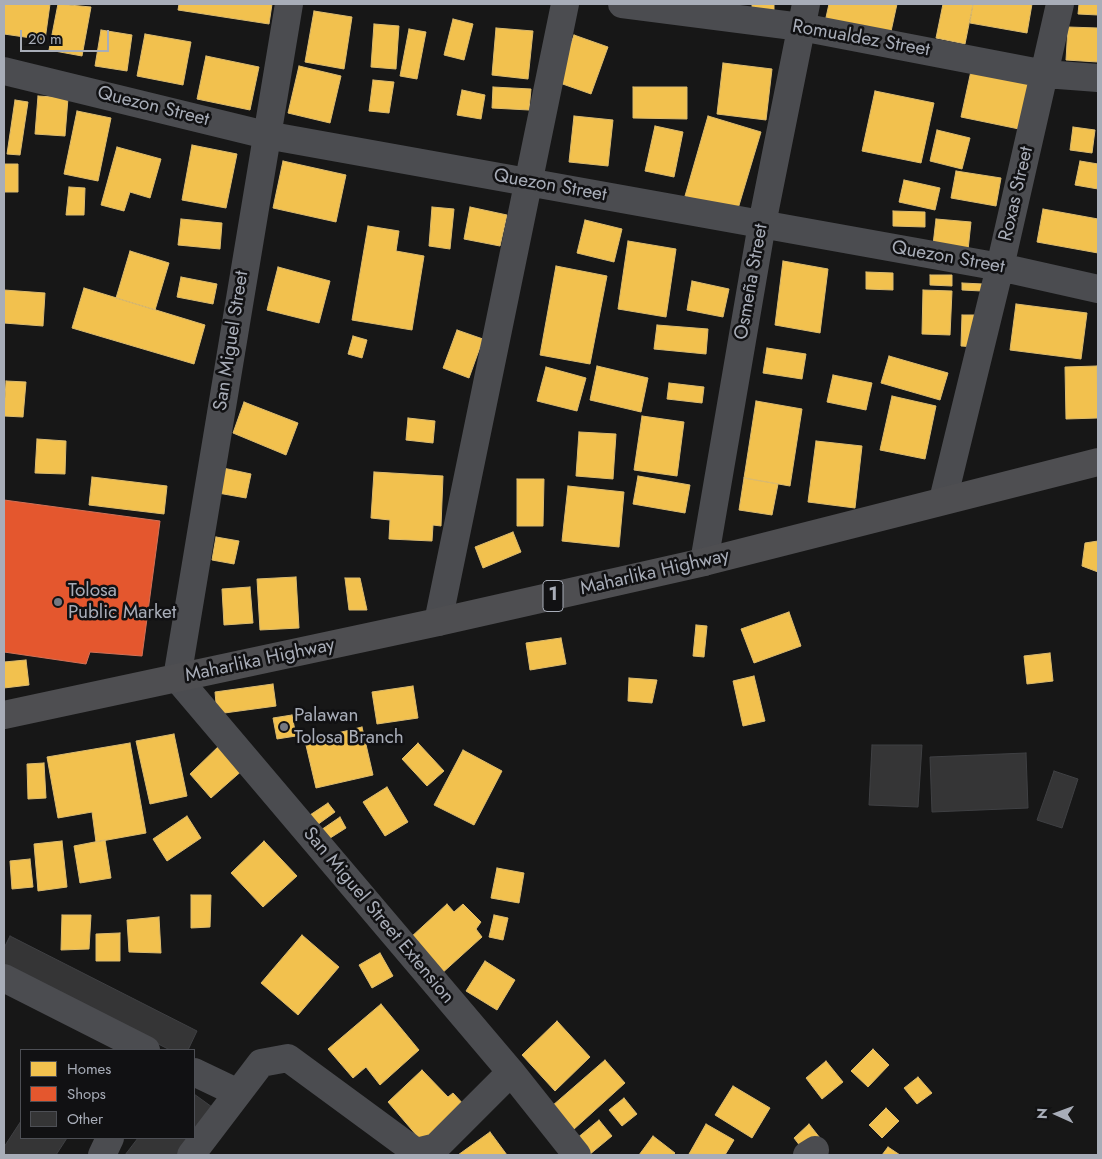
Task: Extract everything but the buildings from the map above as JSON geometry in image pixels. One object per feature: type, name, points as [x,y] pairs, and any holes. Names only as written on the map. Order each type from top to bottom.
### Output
[{"type":"highway","name":"Maharlika Highway","points":[[4,715],[438,622],[704,562],[1098,462]]},
{"type":"street","name":"San Miguel Street","points":[[177,678],[289,4]]},
{"type":"street","points":[[438,622],[566,4]]},
{"type":"street","name":"Romualdez Street","points":[[622,4],[804,15],[1045,74],[1098,78]]},
{"type":"street","name":"Roxas Street","points":[[943,500],[1000,267],[1060,4]]},
{"type":"street","name":"Osmeña Street","points":[[704,562],[762,224],[804,15]]},
{"type":"street","name":"Quezon Street","points":[[4,71],[266,135],[1000,267],[1098,289]]},
{"type":"street","name":"San Miguel Street Extension","points":[[177,678],[511,1072],[577,1155]]},
{"type":"street","points":[[4,978],[144,1049]]},
{"type":"street","points":[[191,1155],[261,1063],[288,1058],[416,1152],[436,1146],[511,1072]]},
{"type":"street","points":[[195,1072],[238,1093]]},
{"type":"street","points":[[102,1155],[110,1139]]},
{"type":"place","name":"Tolosa Public Market","points":[[58,602]]},
{"type":"place","name":"Palawan Tolosa Branch","points":[[284,727]]}]
